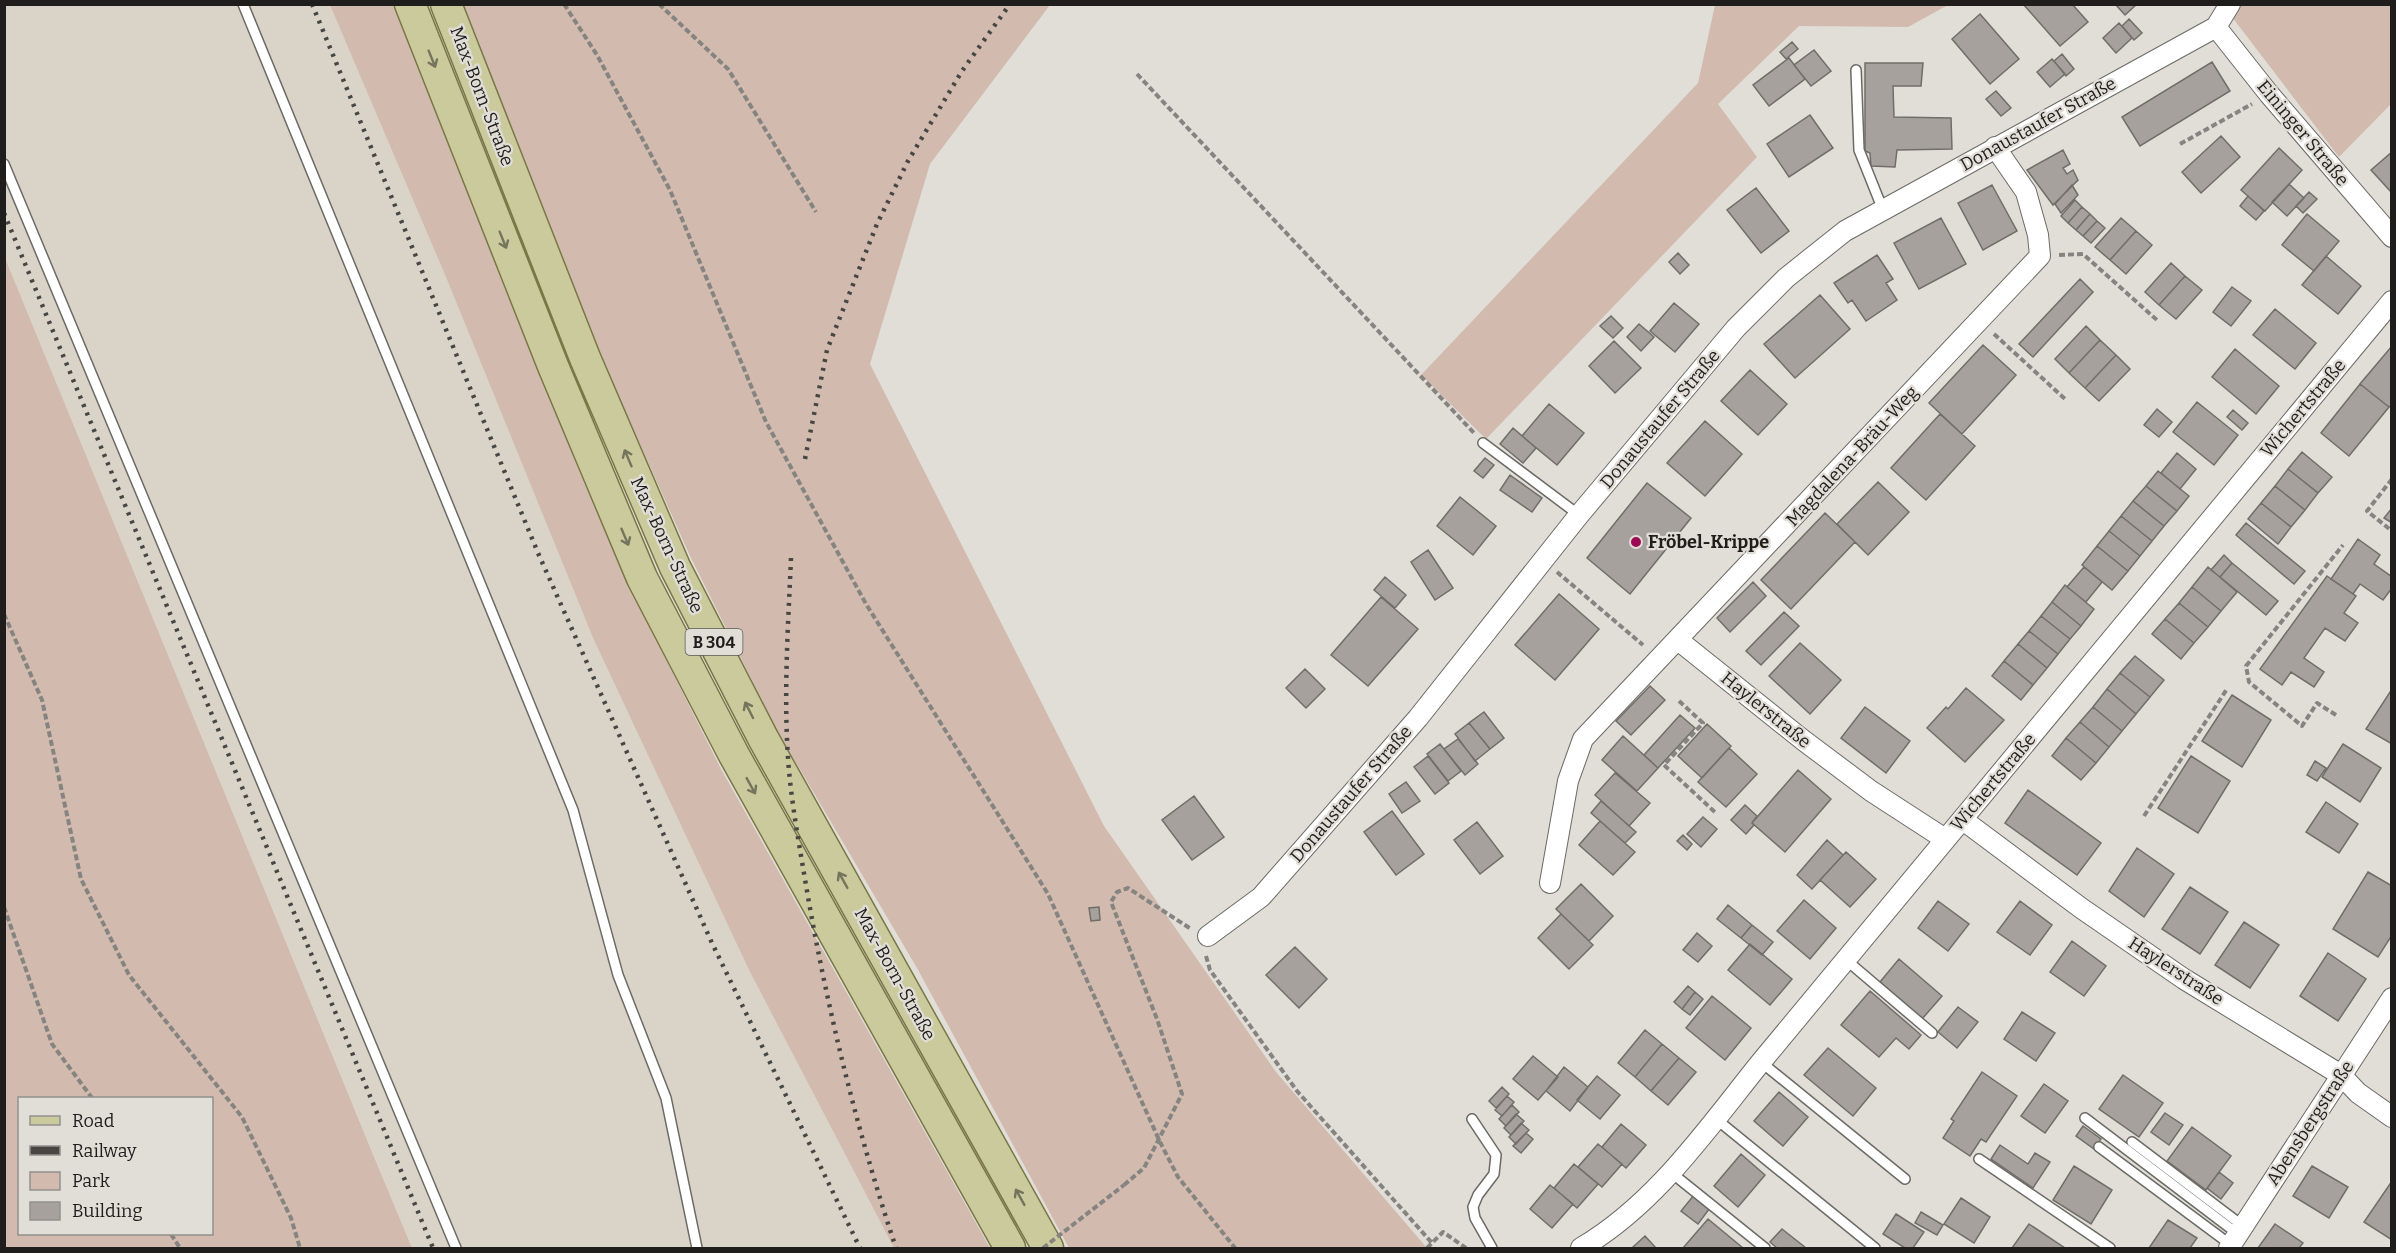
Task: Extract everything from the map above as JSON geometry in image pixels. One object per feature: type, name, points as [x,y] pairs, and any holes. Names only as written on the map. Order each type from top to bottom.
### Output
[{"type":"main road","name":"Max-Born-Straße","points":[[410,4],[548,355],[642,578],[734,755],[1010,1248]]},
{"type":"main road","name":"Max-Born-Straße","points":[[446,4],[585,358],[675,567],[763,738],[1048,1248]]},
{"type":"street","points":[[2216,27],[2230,4]]},
{"type":"street","name":"Eininger Straße","points":[[2216,27],[2269,94],[2391,237]]},
{"type":"street","name":"Donaustaufer Straße","points":[[1208,936],[1261,897],[1418,718],[1579,515],[1736,328],[1786,278],[1845,231],[2216,27]]},
{"type":"street","points":[[1995,147],[2026,192],[2038,235],[2040,256]]},
{"type":"street","name":"Magdalena-Bräu-Weg","points":[[1550,883],[1568,781],[1583,739],[2040,256]]},
{"type":"street","name":"Wichertstraße","points":[[1581,1248],[1601,1237],[1672,1173],[1845,959],[1963,820],[2391,301]]},
{"type":"street","name":"Haylerstraße","points":[[1678,640],[1863,785],[1945,839]]},
{"type":"street","name":"Haylerstraße","points":[[1963,820],[2081,908],[2184,979],[2341,1075],[2358,1093],[2391,1117]]},
{"type":"street","name":"Abensbergstraße","points":[[2235,1238],[2391,998]]},
{"type":"lane","points":[[243,4],[573,810],[618,975],[666,1098],[697,1248]]},
{"type":"lane","points":[[1856,70],[1859,150],[1883,210]]},
{"type":"lane","points":[[4,164],[456,1248]]},
{"type":"lane","points":[[1483,443],[1579,515]]},
{"type":"lane","points":[[1845,959],[1932,1033]]},
{"type":"lane","points":[[1761,1062],[1905,1179]]},
{"type":"lane","points":[[2085,1118],[2235,1238]]},
{"type":"lane","points":[[1472,1119],[1496,1155],[1494,1174],[1478,1195],[1473,1207],[1475,1218],[1492,1248]]},
{"type":"lane","points":[[1716,1119],[1875,1248]]},
{"type":"lane","points":[[2132,1142],[2235,1238]]},
{"type":"lane","points":[[2099,1147],[2235,1238]]},
{"type":"lane","points":[[1979,1159],[2110,1248]]},
{"type":"lane","points":[[1672,1173],[1765,1248]]},
{"type":"path","points":[[564,4],[597,55],[670,190],[766,422],[866,604],[1047,894],[1178,1177],[1235,1248]]},
{"type":"path","points":[[659,4],[728,69],[816,212]]},
{"type":"path","points":[[1137,74],[1483,443]]},
{"type":"path","points":[[2180,144],[2269,94]]},
{"type":"path","points":[[2040,256],[2083,255],[2157,320]]},
{"type":"path","points":[[1980,321],[2064,399]]},
{"type":"path","points":[[2391,478],[2367,511],[2391,531]]},
{"type":"path","points":[[2336,715],[2317,703],[2302,726],[2249,682],[2246,666],[2343,545]]},
{"type":"path","points":[[1544,561],[1659,659]]},
{"type":"path","points":[[4,614],[42,700],[81,879],[129,975],[242,1117],[291,1218],[300,1248]]},
{"type":"path","points":[[2144,816],[2227,689]]},
{"type":"path","points":[[1679,701],[1703,723],[1665,765],[1717,814]]},
{"type":"path","points":[[1043,1248],[1144,1168],[1160,1142],[1182,1094],[1157,1018],[1111,903],[1117,892],[1128,888],[1188,928],[1208,936],[1203,949],[1210,970],[1297,1091],[1432,1244]]},
{"type":"path","points":[[4,907],[52,1044],[91,1097]]},
{"type":"path","points":[[1427,1248],[1443,1232],[1466,1248]]},
{"type":"path","points":[[172,1235],[180,1248]]},
{"type":"shaded area","points":[[4,5],[330,5],[750,972],[894,1248],[412,1248],[5,258]]},
{"type":"green space","points":[[330,5],[394,5],[580,473],[625,578],[721,769],[990,1248],[894,1248],[750,972],[594,640],[446,277]]},
{"type":"green space","points":[[462,5],[1050,5],[930,164],[870,364],[1104,826],[1276,1072],[1427,1248],[1069,1248],[917,968],[775,727],[690,556],[598,350]]},
{"type":"green space","points":[[1715,5],[1948,5],[1908,27],[1799,26],[1718,104],[1757,157],[1486,439],[1421,375],[1698,83]]},
{"type":"green space","points":[[2240,5],[2391,5],[2391,104],[2339,157],[2232,17]]},
{"type":"green space","points":[[5,258],[412,1248],[5,1248]]},
{"type":"building","points":[[2023,4],[2072,4],[2088,22],[2060,46]]},
{"type":"building","points":[[2115,4],[2137,4],[2125,15]]},
{"type":"building","points":[[1980,14],[2019,59],[1990,84],[1952,39]]},
{"type":"building","points":[[2129,19],[2142,33],[2134,40],[2122,26]]},
{"type":"building","points":[[2119,23],[2132,38],[2116,53],[2103,38]]},
{"type":"building","points":[[1792,42],[1798,49],[1786,59],[1780,52]]},
{"type":"building","points":[[1814,50],[1831,71],[1811,86],[1794,65]]},
{"type":"building","points":[[2062,54],[2074,69],[2066,76],[2054,61]]},
{"type":"building","points":[[1789,58],[1805,79],[1769,106],[1753,85]]},
{"type":"building","points":[[2052,59],[2065,74],[2050,87],[2037,72]]},
{"type":"building","points":[[2212,62],[2230,91],[2140,146],[2122,117]]},
{"type":"building","points":[[1865,63],[1923,63],[1921,86],[1893,86],[1894,117],[1951,118],[1952,149],[1897,150],[1895,167],[1871,166],[1870,153],[1865,151]]},
{"type":"building","points":[[1996,91],[2011,108],[2001,116],[1986,99]]},
{"type":"building","points":[[1810,115],[1833,148],[1789,177],[1767,144]]},
{"type":"building","points":[[2221,136],[2240,157],[2201,193],[2182,172]]},
{"type":"building","points":[[2279,148],[2302,170],[2265,211],[2241,190]]},
{"type":"building","points":[[2063,150],[2070,164],[2063,168],[2067,174],[2073,170],[2078,180],[2053,205],[2027,170]]},
{"type":"building","points":[[2392,152],[2392,193],[2371,170]]},
{"type":"building","points":[[2289,184],[2304,198],[2287,216],[2272,202]]},
{"type":"building","points":[[1992,185],[2017,231],[1983,250],[1958,203]]},
{"type":"building","points":[[2072,185],[2078,195],[2061,213],[2055,204]]},
{"type":"building","points":[[1756,188],[1789,231],[1761,253],[1727,210]]},
{"type":"building","points":[[2309,192],[2317,199],[2303,213],[2296,206]]},
{"type":"building","points":[[2248,196],[2264,211],[2256,220],[2240,206]]},
{"type":"building","points":[[2075,200],[2082,207],[2068,223],[2061,216]]},
{"type":"building","points":[[2082,207],[2090,214],[2076,230],[2068,223]]},
{"type":"building","points":[[2090,214],[2097,221],[2083,236],[2076,230]]},
{"type":"building","points":[[2307,214],[2339,241],[2314,271],[2282,245]]},
{"type":"building","points":[[1941,218],[1966,264],[1919,289],[1894,243]]},
{"type":"building","points":[[2121,218],[2136,231],[2110,260],[2095,247]]},
{"type":"building","points":[[2097,221],[2105,228],[2091,243],[2083,236]]},
{"type":"building","points":[[2136,231],[2152,245],[2126,274],[2110,260]]},
{"type":"building","points":[[1678,253],[1689,265],[1680,274],[1669,262]]},
{"type":"building","points":[[1877,255],[1893,279],[1886,283],[1897,300],[1866,321],[1852,300],[1848,303],[1834,283]]},
{"type":"building","points":[[2326,256],[2361,286],[2338,314],[2302,285]]},
{"type":"building","points":[[2171,263],[2185,276],[2159,305],[2145,292]]},
{"type":"building","points":[[2185,276],[2202,290],[2176,319],[2159,305]]},
{"type":"building","points":[[2080,279],[2093,292],[2033,357],[2019,344]]},
{"type":"building","points":[[2232,287],[2251,301],[2231,326],[2213,312]]},
{"type":"building","points":[[1820,295],[1850,329],[1795,378],[1764,344]]},
{"type":"building","points":[[1674,303],[1699,324],[1675,352],[1650,331]]},
{"type":"building","points":[[2275,309],[2316,343],[2295,369],[2253,335]]},
{"type":"building","points":[[1611,316],[1623,328],[1613,338],[1600,326]]},
{"type":"building","points":[[1639,324],[1654,337],[1641,351],[1627,337]]},
{"type":"building","points":[[2086,326],[2100,340],[2069,373],[2055,359]]},
{"type":"building","points":[[2100,340],[2116,355],[2085,388],[2069,373]]},
{"type":"building","points":[[1614,341],[1641,368],[1615,393],[1589,366]]},
{"type":"building","points":[[1983,345],[2016,375],[1962,434],[1929,403]]},
{"type":"building","points":[[2392,346],[2392,404],[2389,407],[2360,384]]},
{"type":"building","points":[[2235,349],[2279,386],[2256,414],[2212,377]]},
{"type":"building","points":[[2116,355],[2130,369],[2099,401],[2085,388]]},
{"type":"building","points":[[1750,370],[1787,404],[1758,435],[1721,401]]},
{"type":"building","points":[[2360,384],[2389,407],[2349,456],[2321,433]]},
{"type":"building","points":[[2197,402],[2238,435],[2214,465],[2173,432]]},
{"type":"building","points":[[1549,404],[1584,433],[1557,465],[1522,436]]},
{"type":"building","points":[[2157,409],[2172,422],[2159,437],[2144,425]]},
{"type":"building","points":[[2233,410],[2248,423],[2242,430],[2227,417]]},
{"type":"building","points":[[1940,414],[1975,446],[1926,500],[1891,468]]},
{"type":"building","points":[[1705,421],[1742,454],[1705,496],[1667,463]]},
{"type":"building","points":[[1513,428],[1536,448],[1523,463],[1500,444]]},
{"type":"building","points":[[2302,452],[2332,477],[2318,493],[2288,469]]},
{"type":"building","points":[[2177,453],[2196,469],[2180,489],[2161,473]]},
{"type":"building","points":[[1485,458],[1494,465],[1483,478],[1474,471]]},
{"type":"building","points":[[2288,469],[2318,493],[2305,510],[2275,486]]},
{"type":"building","points":[[2158,471],[2189,496],[2177,511],[2146,486]]},
{"type":"building","points":[[1510,475],[1542,498],[1532,512],[1500,490]]},
{"type":"building","points":[[1878,482],[1909,512],[1868,555],[1837,524]]},
{"type":"building","name":"Fröbel-Krippe","points":[[1647,483],[1691,518],[1630,594],[1587,558]]},
{"type":"building","points":[[2146,486],[2177,511],[2164,526],[2133,501]]},
{"type":"building","points":[[2275,486],[2305,510],[2291,527],[2261,503]]},
{"type":"building","points":[[1460,497],[1496,526],[1473,555],[1437,526]]},
{"type":"building","points":[[2133,501],[2164,526],[2152,541],[2121,516]]},
{"type":"building","points":[[2261,503],[2291,527],[2278,544],[2248,519]]},
{"type":"building","points":[[2392,508],[2392,523],[2384,518]]},
{"type":"building","points":[[1825,513],[1855,542],[1791,609],[1761,580]]},
{"type":"building","points":[[2121,516],[2152,541],[2140,556],[2109,531]]},
{"type":"building","points":[[2246,523],[2305,571],[2294,584],[2236,535]]},
{"type":"building","points":[[2109,531],[2140,556],[2128,571],[2097,546]]},
{"type":"building","points":[[2358,539],[2380,555],[2374,564],[2392,577],[2392,588],[2383,600],[2360,584],[2353,594],[2331,579]]},
{"type":"building","points":[[2097,546],[2128,571],[2112,590],[2082,565]]},
{"type":"building","points":[[1428,550],[1453,588],[1435,600],[1411,562]]},
{"type":"building","points":[[2224,555],[2232,563],[2220,577],[2211,570]]},
{"type":"building","points":[[2232,563],[2278,601],[2266,615],[2220,577]]},
{"type":"building","points":[[2084,567],[2102,582],[2086,602],[2067,587]]},
{"type":"building","points":[[2208,567],[2237,592],[2221,611],[2192,587]]},
{"type":"building","points":[[2327,576],[2356,596],[2344,613],[2358,623],[2345,641],[2325,628],[2304,658],[2324,672],[2314,687],[2291,672],[2282,685],[2260,669]]},
{"type":"building","points":[[1385,577],[1406,595],[1395,608],[1374,590]]},
{"type":"building","points":[[1753,582],[1766,596],[1730,632],[1717,618]]},
{"type":"building","points":[[2065,585],[2094,609],[2081,626],[2052,602]]},
{"type":"building","points":[[2192,587],[2221,611],[2208,627],[2179,603]]},
{"type":"building","points":[[1559,594],[1599,629],[1555,680],[1515,645]]},
{"type":"building","points":[[1381,597],[1418,629],[1368,686],[1331,655]]},
{"type":"building","points":[[2052,602],[2081,626],[2070,639],[2041,616]]},
{"type":"building","points":[[2179,603],[2208,627],[2194,643],[2165,619]]},
{"type":"building","points":[[1784,612],[1799,626],[1761,665],[1746,651]]},
{"type":"building","points":[[2041,616],[2070,639],[2058,654],[2029,631]]},
{"type":"building","points":[[2165,619],[2194,643],[2181,659],[2152,634]]},
{"type":"building","points":[[2029,631],[2058,654],[2047,668],[2018,644]]},
{"type":"building","points":[[1800,643],[1841,680],[1810,714],[1769,676]]},
{"type":"building","points":[[2018,644],[2047,668],[2033,685],[2004,661]]},
{"type":"building","points":[[2135,656],[2164,680],[2150,697],[2120,673]]},
{"type":"building","points":[[2004,661],[2033,685],[2021,700],[1992,676]]},
{"type":"building","points":[[1305,669],[1325,689],[1306,708],[1286,688]]},
{"type":"building","points":[[2120,673],[2150,697],[2136,714],[2107,689]]},
{"type":"building","points":[[1650,686],[1665,700],[1631,735],[1616,721]]},
{"type":"building","points":[[1966,688],[2004,720],[1965,762],[1927,728]]},
{"type":"building","points":[[2107,689],[2136,714],[2122,731],[2093,707]]},
{"type":"building","points":[[2392,689],[2392,744],[2366,729]]},
{"type":"building","points":[[2232,695],[2271,720],[2242,767],[2202,741]]},
{"type":"building","points":[[1865,707],[1910,741],[1886,773],[1841,738]]},
{"type":"building","points":[[2093,707],[2122,731],[2109,747],[2080,722]]},
{"type":"building","points":[[1484,712],[1504,738],[1490,749],[1469,723]]},
{"type":"building","points":[[1680,715],[1695,728],[1658,768],[1644,755]]},
{"type":"building","points":[[2080,722],[2109,747],[2096,763],[2066,738]]},
{"type":"building","points":[[1469,723],[1490,749],[1475,761],[1455,734]]},
{"type":"building","points":[[1707,724],[1731,746],[1702,778],[1678,756]]},
{"type":"building","points":[[1623,736],[1658,768],[1637,791],[1602,760]]},
{"type":"building","points":[[2066,738],[2096,763],[2081,780],[2052,756]]},
{"type":"building","points":[[1458,739],[1478,764],[1465,775],[1444,749]]},
{"type":"building","points":[[1440,744],[1461,771],[1448,781],[1427,754]]},
{"type":"building","points":[[2343,744],[2381,768],[2360,802],[2322,777]]},
{"type":"building","points":[[1729,748],[1757,774],[1726,807],[1698,782]]},
{"type":"building","points":[[1428,756],[1449,783],[1435,794],[1414,767]]},
{"type":"building","points":[[2191,756],[2230,781],[2198,833],[2158,808]]},
{"type":"building","points":[[2315,761],[2326,768],[2317,781],[2307,775]]},
{"type":"building","points":[[1798,770],[1831,799],[1785,852],[1752,823]]},
{"type":"building","points":[[1615,773],[1650,803],[1629,826],[1595,795]]},
{"type":"building","points":[[1406,782],[1420,801],[1402,813],[1389,794]]},
{"type":"building","points":[[2028,790],[2101,843],[2077,875],[2005,823]]},
{"type":"building","points":[[1194,796],[1224,837],[1192,860],[1162,820]]},
{"type":"building","points":[[1601,801],[1636,832],[1625,843],[1591,813]]},
{"type":"building","points":[[2326,802],[2358,824],[2339,853],[2306,832]]},
{"type":"building","points":[[1745,805],[1757,816],[1752,823],[1754,825],[1746,834],[1731,820]]},
{"type":"building","points":[[1392,811],[1424,854],[1396,875],[1364,832]]},
{"type":"building","points":[[1703,817],[1717,829],[1701,847],[1687,834]]},
{"type":"building","points":[[1600,821],[1635,852],[1613,875],[1579,845]]},
{"type":"building","points":[[1477,822],[1503,856],[1480,874],[1454,840]]},
{"type":"building","points":[[1683,835],[1692,844],[1687,850],[1677,841]]},
{"type":"building","points":[[1827,840],[1843,855],[1812,889],[1797,875]]},
{"type":"building","points":[[2137,848],[2174,874],[2144,917],[2109,891]]},
{"type":"building","points":[[1846,852],[1876,879],[1850,907],[1820,880]]},
{"type":"building","points":[[2368,872],[2392,886],[2392,935],[2378,957],[2333,929]]},
{"type":"building","points":[[1581,884],[1613,916],[1589,941],[1556,909]]},
{"type":"building","points":[[2190,887],[2228,912],[2200,954],[2162,929]]},
{"type":"building","points":[[1804,900],[1836,928],[1810,959],[1777,931]]},
{"type":"building","points":[[1938,901],[1969,924],[1948,951],[1918,928]]},
{"type":"building","points":[[2020,901],[2052,925],[2030,955],[1997,932]]},
{"type":"building","points":[[1728,905],[1752,925],[1741,938],[1717,919]]},
{"type":"building","points":[[1099,907],[1100,920],[1091,921],[1089,908]]},
{"type":"building","points":[[1561,914],[1593,945],[1569,969],[1538,938]]},
{"type":"building","points":[[2244,922],[2279,945],[2250,988],[2215,965]]},
{"type":"building","points":[[1752,925],[1773,942],[1762,955],[1741,938]]},
{"type":"building","points":[[1697,933],[1712,946],[1698,962],[1683,950]]},
{"type":"building","points":[[2072,941],[2106,966],[2084,996],[2050,972]]},
{"type":"building","points":[[1750,944],[1792,979],[1770,1005],[1728,970]]},
{"type":"building","points":[[1295,947],[1327,979],[1299,1008],[1266,975]]},
{"type":"building","points":[[2328,953],[2366,979],[2338,1021],[2300,996]]},
{"type":"building","points":[[1899,959],[1942,996],[1922,1019],[1880,982]]},
{"type":"building","points":[[1688,986],[1695,992],[1682,1009],[1674,1002]]},
{"type":"building","points":[[1870,991],[1921,1035],[1909,1049],[1896,1038],[1879,1057],[1841,1025]]},
{"type":"building","points":[[1695,992],[1703,999],[1690,1015],[1682,1009]]},
{"type":"building","points":[[1712,996],[1751,1028],[1725,1060],[1686,1028]]},
{"type":"building","points":[[1958,1007],[1978,1022],[1957,1048],[1938,1032]]},
{"type":"building","points":[[2022,1012],[2055,1033],[2036,1061],[2004,1039]]},
{"type":"building","points":[[1645,1030],[1662,1044],[1635,1077],[1618,1063]]},
{"type":"building","points":[[1662,1044],[1679,1058],[1651,1091],[1635,1077]]},
{"type":"building","points":[[1828,1048],[1876,1088],[1853,1116],[1804,1075]]},
{"type":"building","points":[[1533,1056],[1558,1077],[1538,1100],[1513,1079]]},
{"type":"building","points":[[1679,1058],[1696,1072],[1668,1105],[1651,1091]]},
{"type":"building","points":[[1564,1067],[1588,1087],[1570,1111],[1546,1091]]},
{"type":"building","points":[[1982,1072],[2017,1096],[1986,1142],[1981,1139],[1970,1156],[1943,1138],[1954,1121],[1951,1119]]},
{"type":"building","points":[[2123,1075],[2163,1103],[2139,1137],[2099,1109]]},
{"type":"building","points":[[1597,1076],[1620,1095],[1600,1119],[1577,1100]]},
{"type":"building","points":[[2044,1084],[2068,1101],[2045,1133],[2021,1116]]},
{"type":"building","points":[[1502,1087],[1509,1094],[1496,1108],[1489,1101]]},
{"type":"building","points":[[1779,1092],[1808,1117],[1783,1146],[1754,1121]]},
{"type":"building","points":[[1507,1096],[1514,1102],[1502,1116],[1495,1110]]},
{"type":"building","points":[[1512,1105],[1519,1112],[1506,1126],[1499,1119]]},
{"type":"building","points":[[2165,1113],[2183,1125],[2169,1145],[2151,1132]]},
{"type":"building","points":[[1516,1114],[1524,1121],[1511,1135],[1504,1128]]},
{"type":"building","points":[[1521,1123],[1529,1130],[1516,1144],[1509,1137]]},
{"type":"building","points":[[1621,1124],[1646,1145],[1626,1168],[1602,1147]]},
{"type":"building","points":[[2083,1126],[2101,1139],[2094,1149],[2076,1136]]},
{"type":"building","points":[[2192,1127],[2231,1156],[2206,1190],[2167,1161]]},
{"type":"building","points":[[1526,1133],[1533,1139],[1521,1153],[1513,1146]]},
{"type":"building","points":[[1598,1144],[1622,1164],[1602,1187],[1578,1167]]},
{"type":"building","points":[[2000,1145],[2028,1164],[2035,1153],[2050,1162],[2033,1188],[1991,1159]]},
{"type":"building","points":[[1741,1154],[1765,1175],[1738,1207],[1714,1186]]},
{"type":"building","points":[[1574,1164],[1598,1184],[1577,1208],[1554,1188]]},
{"type":"building","points":[[2074,1166],[2112,1190],[2091,1224],[2053,1200]]},
{"type":"building","points":[[2312,1166],[2348,1187],[2329,1218],[2293,1196]]},
{"type":"building","points":[[2219,1172],[2233,1183],[2221,1199],[2207,1188]]},
{"type":"building","points":[[2390,1184],[2392,1185],[2392,1240],[2364,1222]]},
{"type":"building","points":[[1550,1185],[1573,1204],[1552,1228],[1530,1209]]},
{"type":"building","points":[[1694,1195],[1710,1208],[1698,1224],[1681,1211]]},
{"type":"building","points":[[1961,1198],[1990,1217],[1974,1243],[1944,1224]]},
{"type":"building","points":[[1921,1212],[1943,1225],[1937,1235],[1915,1223]]},
{"type":"building","points":[[1896,1214],[1924,1232],[1913,1248],[1905,1248],[1883,1234]]},
{"type":"building","points":[[1708,1219],[1743,1248],[1683,1248]]},
{"type":"building","points":[[2168,1220],[2197,1238],[2190,1248],[2149,1248]]},
{"type":"building","points":[[2029,1224],[2065,1248],[2012,1248]]},
{"type":"building","points":[[2275,1224],[2303,1243],[2299,1248],[2258,1248]]},
{"type":"building","points":[[1782,1229],[1806,1248],[1777,1248],[1770,1242]]},
{"type":"building","points":[[1645,1236],[1656,1248],[1633,1247]]},
{"type":"railway","points":[[312,4],[538,553],[712,943],[860,1248]]},
{"type":"railway","points":[[805,459],[827,350],[877,224],[908,161],[962,71],[1010,4]]},
{"type":"railway","points":[[4,213],[433,1248]]},
{"type":"railway","points":[[791,558],[786,718],[795,818],[816,942],[835,1030],[869,1162],[896,1248]]},
{"type":"place","name":"Fröbel-Krippe","points":[[1636,542]]}]
